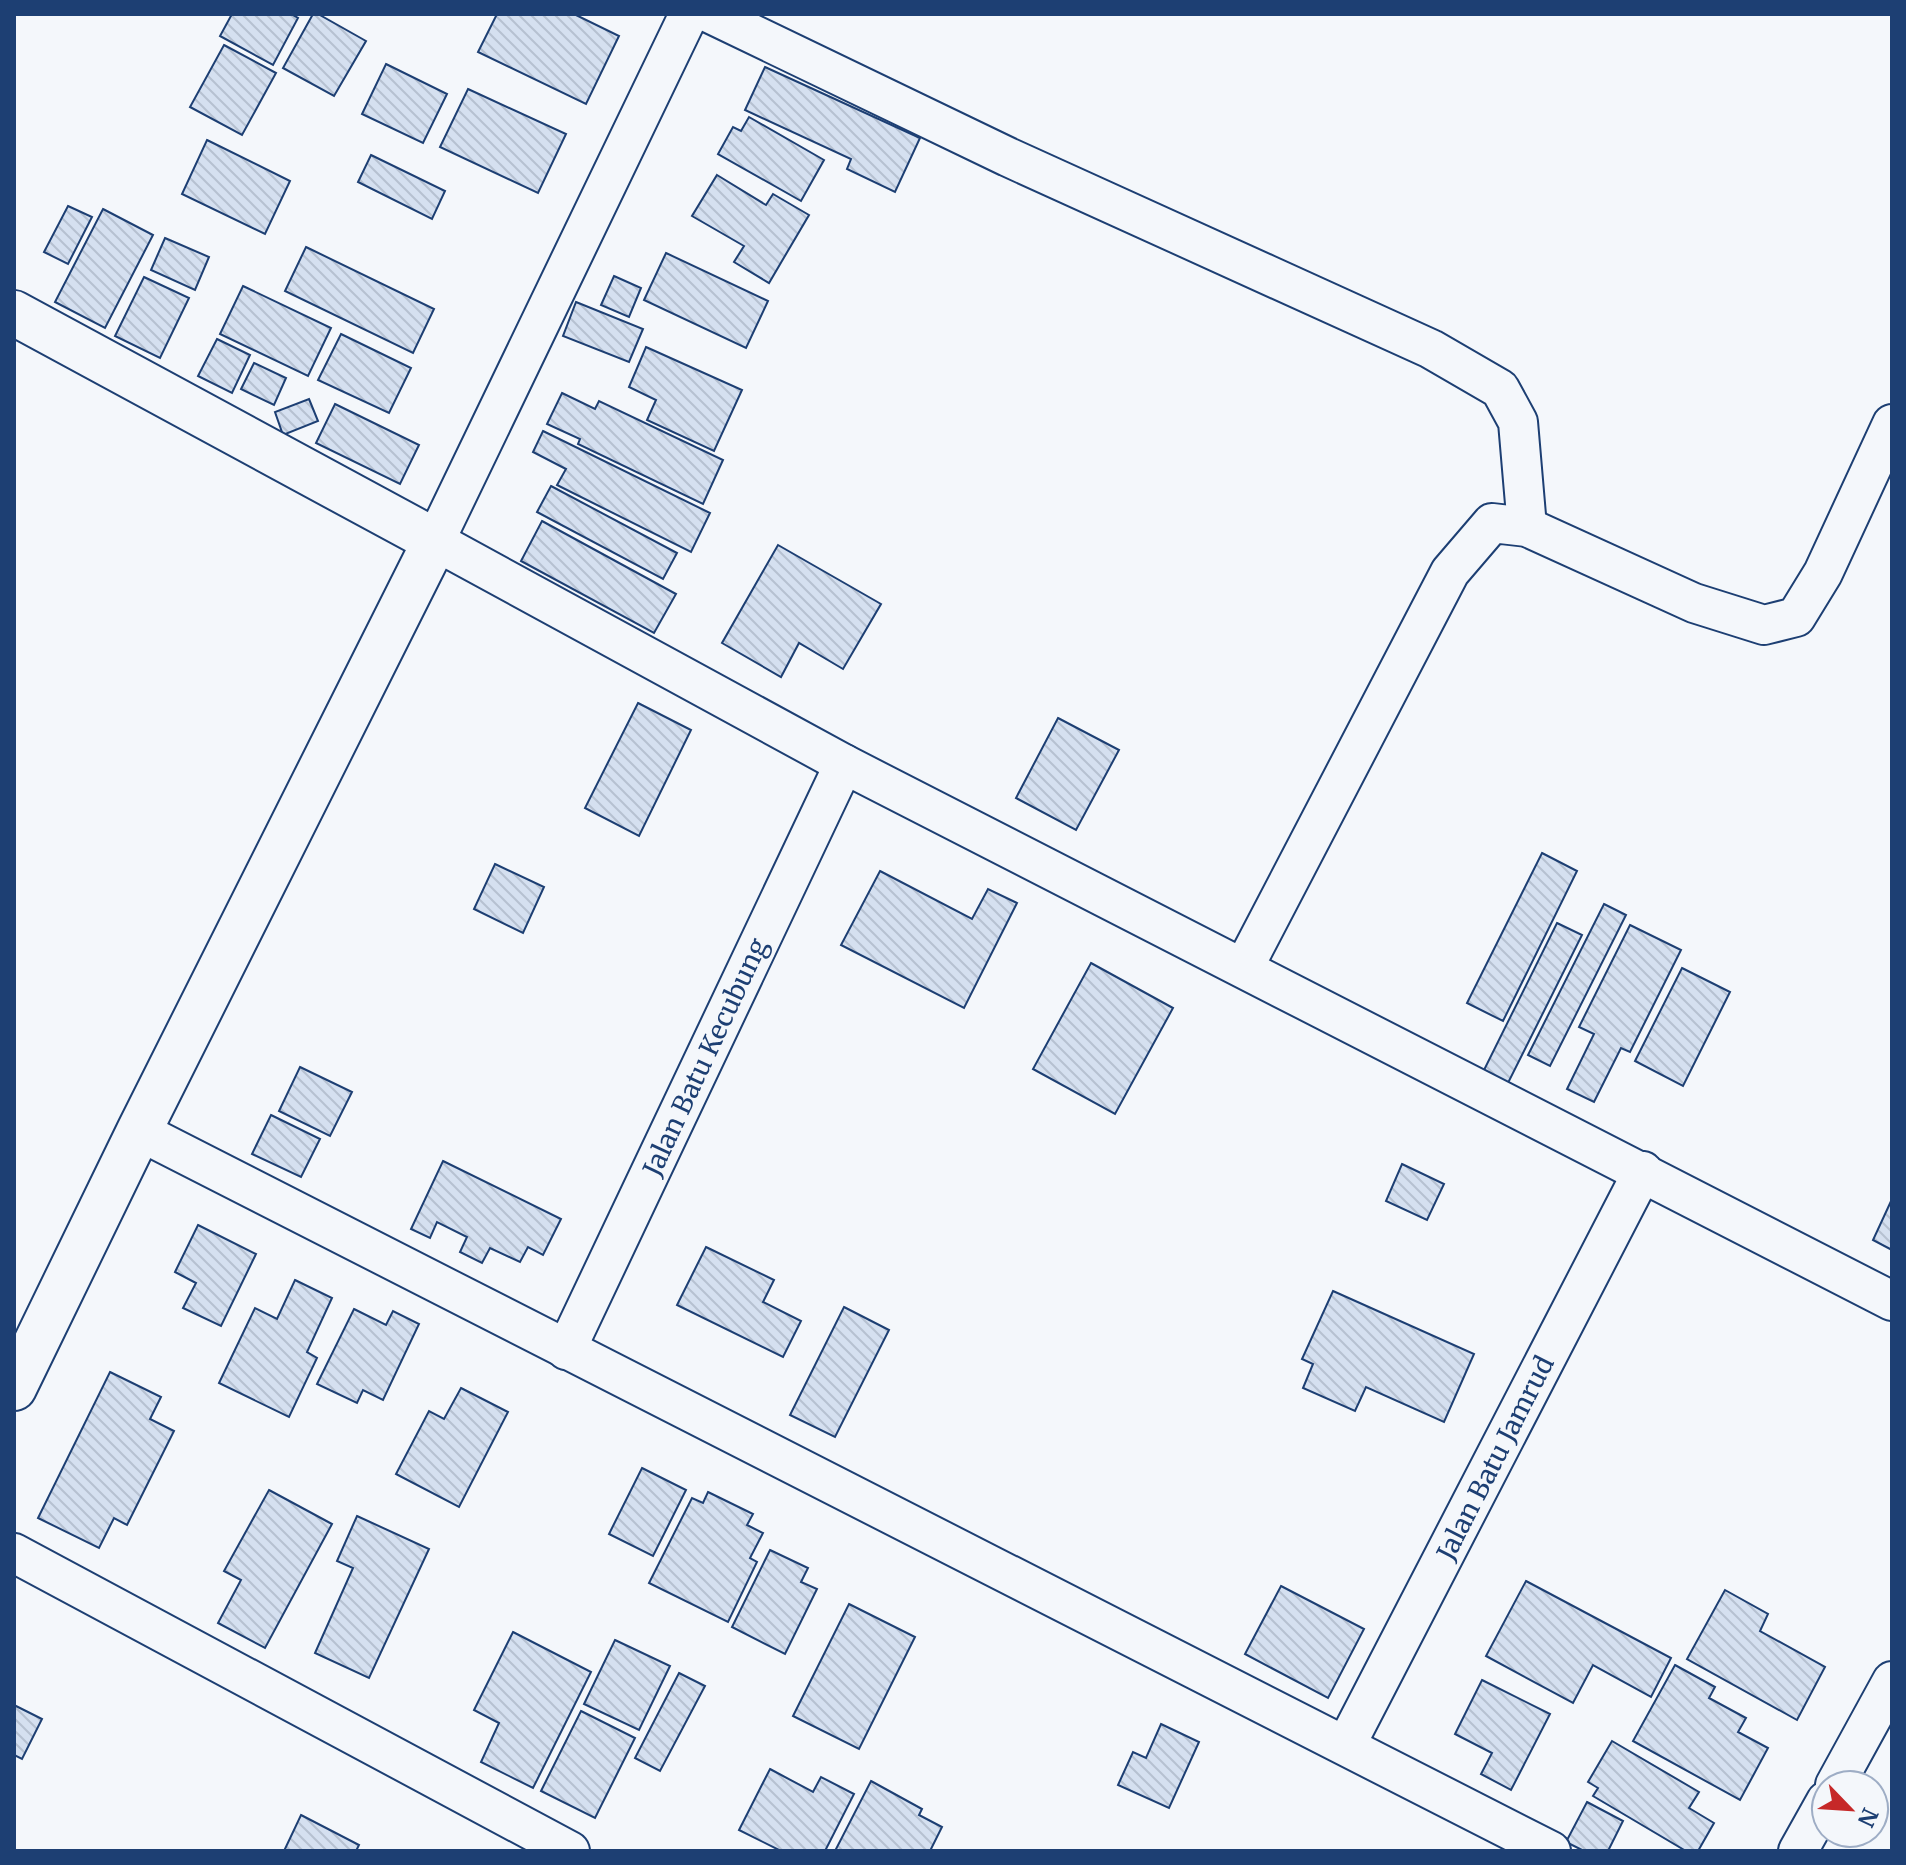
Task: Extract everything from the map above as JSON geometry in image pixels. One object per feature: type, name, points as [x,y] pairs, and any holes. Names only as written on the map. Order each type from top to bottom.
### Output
[{"type":"street","points":[[14,1388],[139,1131],[435,541],[689,14]]},
{"type":"street","points":[[711,14],[1008,157],[1431,349],[1500,389],[1518,422],[1527,527]]},
{"type":"street","points":[[14,313],[844,764],[1892,1301]]},
{"type":"street","points":[[1244,967],[1450,572],[1492,523],[1527,527],[1694,603],[1764,625],[1796,617],[1823,573],[1892,424]]},
{"type":"street","name":"Jalan Batu Kecubung","points":[[566,1350],[844,764]]},
{"type":"street","points":[[139,1131],[1551,1851]]},
{"type":"street","name":"Jalan Batu Jamrud","points":[[1346,1745],[1643,1171]]},
{"type":"street","points":[[14,1553],[570,1851]]},
{"type":"street","points":[[1844,1769],[1892,1681]]},
{"type":"street","points":[[1798,1851],[1810,1830]]},
{"type":"building","points":[[232,14],[291,14],[298,18],[273,65],[220,36]]},
{"type":"building","points":[[313,14],[366,41],[334,96],[283,68]]},
{"type":"building","points":[[497,14],[574,14],[619,36],[586,104],[478,52]]},
{"type":"building","points":[[224,45],[276,73],[242,135],[190,107]]},
{"type":"building","points":[[386,64],[447,94],[423,143],[362,114]]},
{"type":"building","points":[[765,67],[920,138],[895,192],[847,169],[851,159],[745,110]]},
{"type":"building","points":[[468,89],[566,134],[538,193],[440,147]]},
{"type":"building","points":[[749,117],[824,160],[801,201],[718,154],[733,127],[741,131]]},
{"type":"building","points":[[207,140],[290,181],[265,234],[182,194]]},
{"type":"building","points":[[371,155],[445,191],[432,219],[358,182]]},
{"type":"building","points":[[717,175],[766,205],[773,194],[809,215],[769,283],[734,262],[744,246],[692,216]]},
{"type":"building","points":[[68,206],[92,217],[68,264],[44,252]]},
{"type":"building","points":[[103,209],[153,235],[105,328],[55,302]]},
{"type":"building","points":[[165,238],[209,257],[195,290],[151,270]]},
{"type":"building","points":[[306,247],[434,309],[413,353],[285,291]]},
{"type":"building","points":[[666,253],[768,301],[746,348],[644,300]]},
{"type":"building","points":[[614,276],[641,288],[629,317],[601,305]]},
{"type":"building","points":[[144,277],[189,298],[160,358],[115,336]]},
{"type":"building","points":[[243,286],[331,328],[308,376],[220,334]]},
{"type":"building","points":[[576,302],[643,329],[629,362],[563,336]]},
{"type":"building","points":[[341,334],[411,368],[389,413],[318,380]]},
{"type":"building","points":[[217,339],[250,355],[232,393],[198,376]]},
{"type":"building","points":[[646,347],[742,390],[714,451],[647,420],[656,400],[629,387]]},
{"type":"building","points":[[254,363],[286,378],[274,405],[241,389]]},
{"type":"building","points":[[562,393],[595,409],[599,401],[723,460],[703,504],[578,444],[580,439],[547,424]]},
{"type":"building","points":[[309,399],[318,421],[283,435],[275,412]]},
{"type":"building","points":[[335,404],[419,445],[400,484],[316,443]]},
{"type":"building","points":[[543,431],[710,513],[691,552],[557,485],[566,469],[533,452]]},
{"type":"building","points":[[551,486],[677,553],[663,579],[537,512]]},
{"type":"building","points":[[542,521],[676,594],[654,633],[521,561]]},
{"type":"building","points":[[778,545],[881,604],[843,669],[799,643],[781,677],[722,643]]},
{"type":"building","points":[[638,703],[691,730],[639,836],[585,808]]},
{"type":"building","points":[[1058,718],[1119,750],[1076,830],[1016,798]]},
{"type":"building","points":[[1542,853],[1577,871],[1503,1021],[1467,1003]]},
{"type":"building","points":[[495,864],[544,887],[523,933],[474,909]]},
{"type":"building","points":[[880,871],[972,919],[988,889],[1017,903],[964,1008],[841,945]]},
{"type":"building","points":[[1604,904],[1626,915],[1550,1066],[1528,1055]]},
{"type":"building","points":[[1557,923],[1582,935],[1507,1085],[1483,1072]]},
{"type":"building","points":[[1630,925],[1681,950],[1630,1052],[1621,1048],[1594,1102],[1567,1089],[1594,1034],[1579,1027]]},
{"type":"building","points":[[1091,963],[1173,1008],[1115,1114],[1033,1069]]},
{"type":"building","points":[[1682,968],[1730,992],[1683,1086],[1635,1061]]},
{"type":"building","points":[[300,1067],[352,1092],[330,1136],[279,1111]]},
{"type":"building","points":[[271,1115],[320,1139],[301,1177],[252,1154]]},
{"type":"building","points":[[443,1161],[561,1219],[543,1255],[528,1247],[520,1262],[490,1248],[482,1263],[460,1252],[467,1237],[437,1222],[430,1238],[411,1229]]},
{"type":"building","points":[[1402,1164],[1444,1184],[1427,1220],[1386,1201]]},
{"type":"building","points":[[1892,1199],[1892,1250],[1873,1240]]},
{"type":"building","points":[[198,1225],[256,1254],[221,1326],[183,1308],[196,1283],[175,1272]]},
{"type":"building","points":[[706,1247],[774,1280],[763,1302],[801,1321],[783,1357],[677,1305]]},
{"type":"building","points":[[295,1280],[332,1298],[307,1352],[317,1358],[289,1417],[219,1383],[255,1308],[277,1319]]},
{"type":"building","points":[[1333,1291],[1474,1354],[1444,1422],[1366,1387],[1355,1411],[1303,1388],[1313,1364],[1302,1359]]},
{"type":"building","points":[[844,1307],[889,1330],[835,1437],[790,1415]]},
{"type":"building","points":[[354,1309],[386,1325],[393,1311],[419,1324],[383,1400],[363,1390],[357,1403],[317,1384]]},
{"type":"building","points":[[110,1372],[161,1397],[150,1419],[174,1431],[127,1525],[114,1518],[99,1548],[38,1518]]},
{"type":"building","points":[[461,1388],[508,1412],[459,1507],[396,1474],[429,1411],[444,1419]]},
{"type":"building","points":[[642,1468],[686,1490],[653,1556],[609,1534]]},
{"type":"building","points":[[269,1490],[332,1524],[265,1648],[218,1623],[241,1580],[224,1571]]},
{"type":"building","points":[[708,1492],[753,1514],[747,1525],[763,1533],[750,1558],[757,1562],[728,1622],[649,1583],[692,1498],[703,1503]]},
{"type":"building","points":[[357,1516],[429,1549],[369,1678],[315,1653],[353,1568],[337,1561]]},
{"type":"building","points":[[770,1550],[808,1568],[801,1582],[817,1589],[785,1654],[732,1627]]},
{"type":"building","points":[[1526,1581],[1671,1658],[1651,1697],[1593,1665],[1573,1703],[1486,1656]]},
{"type":"building","points":[[1281,1586],[1364,1629],[1328,1698],[1245,1654]]},
{"type":"building","points":[[1725,1590],[1768,1614],[1760,1631],[1825,1667],[1797,1720],[1687,1659]]},
{"type":"building","points":[[849,1604],[915,1637],[859,1749],[793,1716]]},
{"type":"building","points":[[513,1632],[591,1672],[533,1788],[481,1762],[499,1723],[474,1710]]},
{"type":"building","points":[[615,1640],[670,1666],[639,1730],[584,1704]]},
{"type":"building","points":[[1675,1665],[1715,1687],[1709,1698],[1746,1718],[1738,1732],[1768,1748],[1740,1800],[1633,1741]]},
{"type":"building","points":[[679,1673],[705,1686],[660,1771],[635,1758]]},
{"type":"building","points":[[1482,1680],[1550,1714],[1511,1790],[1481,1774],[1492,1753],[1455,1734]]},
{"type":"building","points":[[14,1705],[42,1719],[22,1759],[14,1755]]},
{"type":"building","points":[[581,1711],[635,1738],[595,1818],[541,1791]]},
{"type":"building","points":[[1161,1724],[1199,1742],[1169,1808],[1118,1785],[1133,1752],[1146,1758]]},
{"type":"building","points":[[1612,1741],[1699,1792],[1689,1808],[1714,1823],[1698,1851],[1686,1851],[1593,1796],[1598,1788],[1588,1782]]},
{"type":"building","points":[[770,1769],[813,1792],[821,1777],[854,1794],[825,1851],[781,1851],[739,1830]]},
{"type":"building","points":[[871,1781],[922,1809],[919,1815],[942,1827],[930,1851],[835,1851]]},
{"type":"building","points":[[1587,1802],[1623,1821],[1608,1851],[1584,1851],[1566,1842]]},
{"type":"building","points":[[301,1815],[359,1845],[356,1851],[284,1851]]}]
